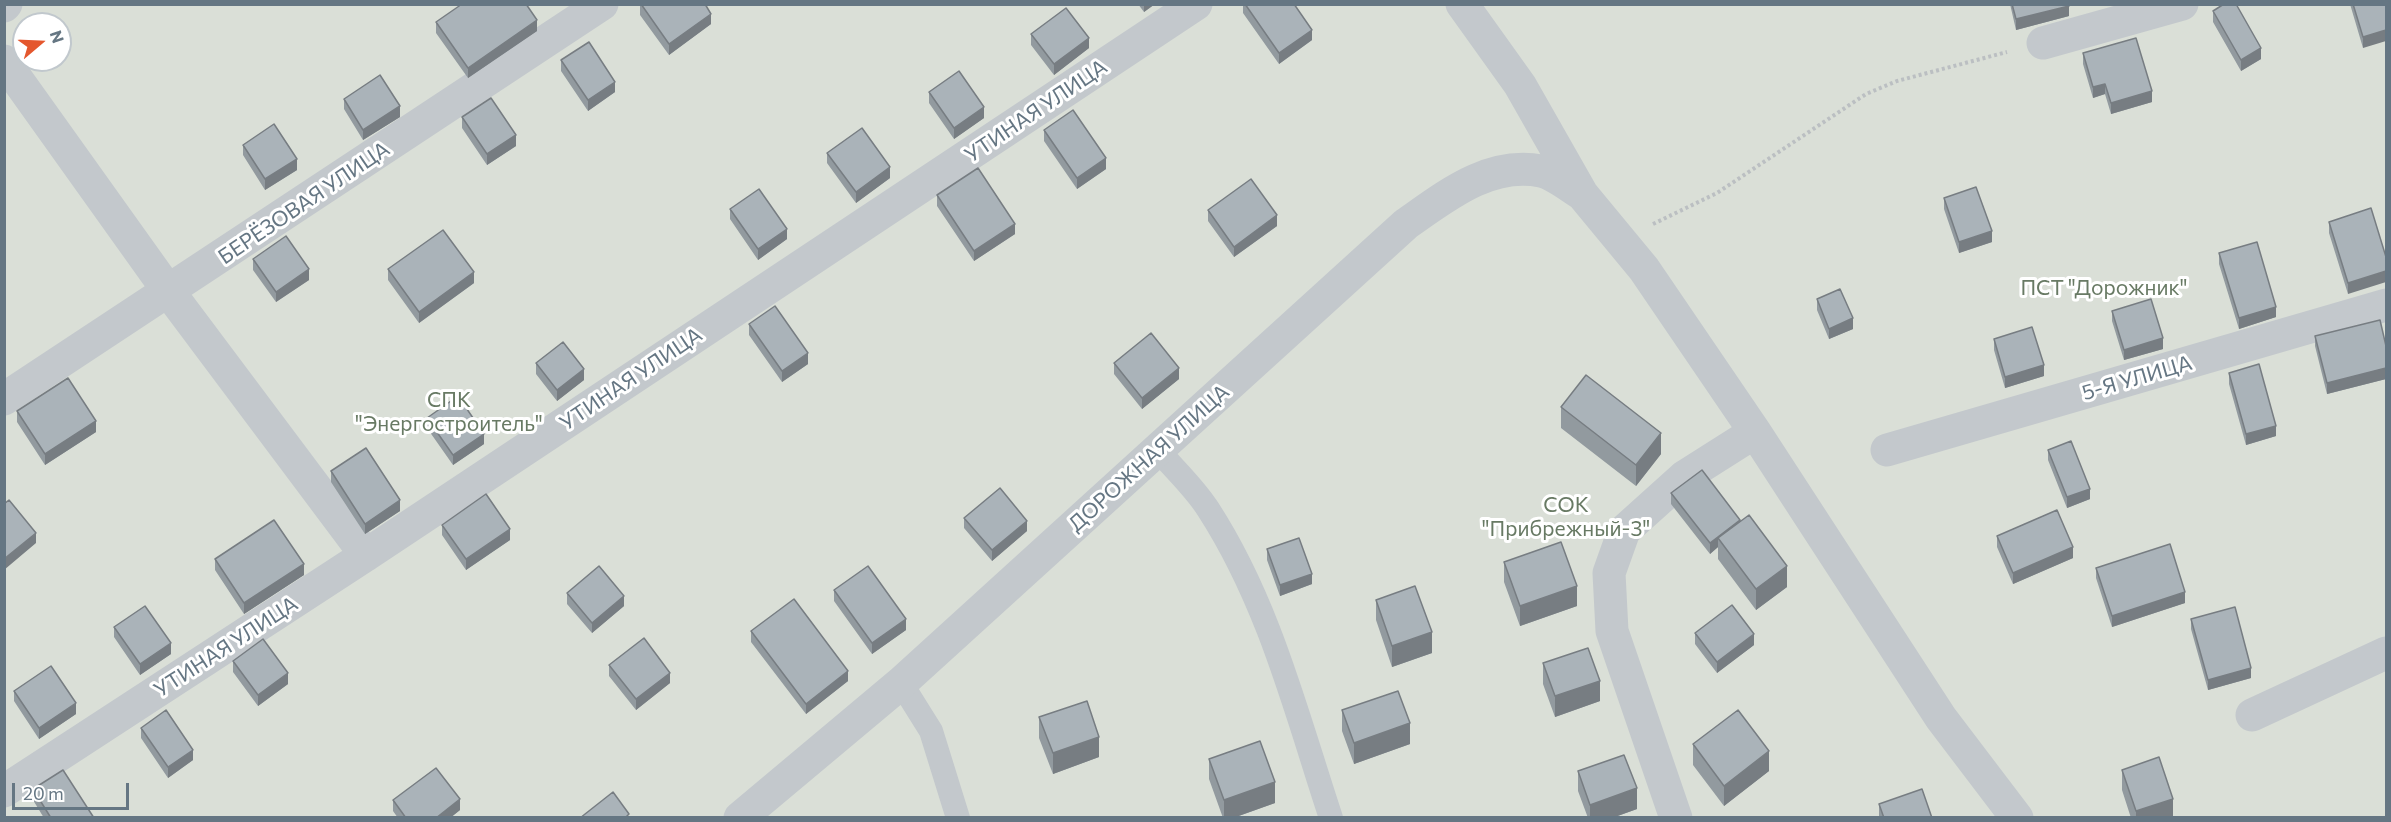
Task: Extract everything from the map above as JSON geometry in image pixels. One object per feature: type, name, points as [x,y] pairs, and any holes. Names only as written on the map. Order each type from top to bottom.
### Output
[{"type":"street","name":"БЕРЁЗОВАЯ УЛИЦА","points":[[4,399],[602,4]]},
{"type":"street","name":"УТИНАЯ УЛИЦА","points":[[4,791],[366,555],[1196,4]]},
{"type":"street","points":[[1462,4],[1520,85],[1582,194],[1644,269],[1755,432],[1941,718],[2017,818]]},
{"type":"street","points":[[2043,43],[2182,4]]},
{"type":"street","points":[[4,61],[169,292],[366,555]]},
{"type":"street","name":"ДОРОЖНАЯ УЛИЦА","points":[[740,818],[901,683],[1406,224],[1446,196],[1478,178],[1512,169],[1543,171],[1582,194]]},
{"type":"street","name":"5-Я УЛИЦА","points":[[1887,450],[2386,305]]},
{"type":"street","points":[[1676,818],[1612,631],[1609,573],[1624,531],[1684,477],[1755,432]]},
{"type":"street","points":[[2252,715],[2386,653]]},
{"type":"lane","points":[[1157,449],[1207,507],[1245,576],[1282,663],[1330,818]]},
{"type":"lane","points":[[901,683],[930,731],[958,818]]},
{"type":"path","points":[[1620,240],[1718,193],[1866,94],[1897,81],[2043,43]]},
{"type":"green space","points":[[5,5],[2386,5],[2386,817],[5,818]]},
{"type":"building","points":[[462,4],[526,4],[537,20],[468,68],[436,22]]},
{"type":"building","points":[[641,4],[705,4],[711,14],[669,44]]},
{"type":"building","points":[[1245,4],[1294,4],[1312,30],[1279,53]]},
{"type":"building","points":[[2012,4],[2069,4],[2069,6],[2016,19]]},
{"type":"building","points":[[2224,4],[2236,4],[2261,48],[2241,60],[2213,11]]},
{"type":"building","points":[[2353,4],[2386,4],[2386,30],[2363,37]]},
{"type":"building","points":[[1066,8],[1089,38],[1054,64],[1031,34]]},
{"type":"building","points":[[2136,38],[2152,91],[2111,103],[2105,84],[2093,87],[2083,53]]},
{"type":"building","points":[[589,42],[615,82],[588,100],[561,60]]},
{"type":"building","points":[[959,71],[984,107],[954,128],[929,92]]},
{"type":"building","points":[[380,75],[400,106],[363,130],[344,99]]},
{"type":"building","points":[[491,98],[516,135],[487,154],[462,117]]},
{"type":"building","points":[[1073,110],[1106,158],[1077,178],[1044,130]]},
{"type":"building","points":[[274,124],[297,159],[265,179],[243,145]]},
{"type":"building","points":[[862,128],[890,167],[856,192],[827,153]]},
{"type":"building","points":[[978,168],[1015,224],[974,251],[937,195]]},
{"type":"building","points":[[1251,179],[1277,215],[1234,247],[1208,210]]},
{"type":"building","points":[[1976,187],[1992,231],[1959,242],[1944,198]]},
{"type":"building","points":[[759,189],[787,229],[758,249],[730,209]]},
{"type":"building","points":[[2371,208],[2386,257],[2386,271],[2348,283],[2329,222]]},
{"type":"building","points":[[443,230],[474,272],[419,312],[388,269]]},
{"type":"building","points":[[286,236],[309,269],[276,292],[253,259]]},
{"type":"building","points":[[2257,242],[2276,307],[2239,318],[2219,253]]},
{"type":"building","points":[[1840,289],[1853,318],[1829,329],[1817,299]]},
{"type":"building","points":[[2151,299],[2163,338],[2124,350],[2112,311]]},
{"type":"building","points":[[775,306],[808,353],[782,371],[749,324]]},
{"type":"building","points":[[2380,320],[2386,346],[2386,368],[2327,383],[2315,336]]},
{"type":"building","points":[[2032,327],[2044,365],[2005,377],[1994,339]]},
{"type":"building","points":[[1151,333],[1179,368],[1142,398],[1114,363]]},
{"type":"building","points":[[563,342],[584,369],[557,390],[536,363]]},
{"type":"building","points":[[2259,364],[2276,426],[2246,434],[2229,373]]},
{"type":"building","points":[[1586,375],[1661,433],[1636,465],[1561,407]]},
{"type":"building","points":[[68,378],[96,421],[45,454],[17,411]]},
{"type":"building","points":[[458,396],[484,434],[453,455],[427,418]]},
{"type":"building","points":[[2071,441],[2090,489],[2067,497],[2048,450]]},
{"type":"building","points":[[366,448],[400,500],[365,524],[331,471]]},
{"type":"building","points":[[1702,470],[1740,520],[1710,543],[1671,493]]},
{"type":"building","points":[[1000,488],[1027,521],[992,550],[964,518]]},
{"type":"building","points":[[486,494],[510,529],[466,559],[442,525]]},
{"type":"building","points":[[9,500],[36,533],[4,559],[4,504]]},
{"type":"building","points":[[2057,510],[2073,547],[2013,573],[1997,536]]},
{"type":"building","points":[[1749,515],[1787,566],[1756,589],[1718,538]]},
{"type":"building","points":[[274,520],[304,564],[244,603],[215,559]]},
{"type":"building","points":[[1299,538],[1312,574],[1280,585],[1267,549]]},
{"type":"building","points":[[1561,542],[1577,586],[1520,606],[1504,562]]},
{"type":"building","points":[[2170,544],[2185,592],[2112,616],[2096,568]]},
{"type":"building","points":[[599,566],[624,596],[592,623],[567,593]]},
{"type":"building","points":[[868,566],[906,619],[872,643],[834,590]]},
{"type":"building","points":[[1415,586],[1432,632],[1392,646],[1376,600]]},
{"type":"building","points":[[794,599],[848,671],[806,704],[751,631]]},
{"type":"building","points":[[1732,605],[1754,634],[1717,662],[1695,633]]},
{"type":"building","points":[[145,606],[171,643],[140,664],[114,627]]},
{"type":"building","points":[[2235,607],[2251,668],[2208,680],[2191,619]]},
{"type":"building","points":[[644,638],[670,673],[636,699],[609,665]]},
{"type":"building","points":[[263,639],[288,673],[258,695],[233,661]]},
{"type":"building","points":[[1588,648],[1600,681],[1555,696],[1543,663]]},
{"type":"building","points":[[51,666],[76,703],[39,728],[14,691]]},
{"type":"building","points":[[1398,691],[1410,723],[1354,743],[1342,710]]},
{"type":"building","points":[[1087,701],[1099,737],[1053,753],[1039,717]]},
{"type":"building","points":[[166,710],[193,750],[168,767],[141,728]]},
{"type":"building","points":[[1738,710],[1769,751],[1724,786],[1693,744]]},
{"type":"building","points":[[1260,741],[1275,782],[1224,800],[1209,759]]},
{"type":"building","points":[[1624,755],[1637,788],[1590,805],[1578,771]]},
{"type":"building","points":[[2159,757],[2173,799],[2136,811],[2122,770]]},
{"type":"building","points":[[436,768],[460,799],[436,818],[406,818],[393,800]]},
{"type":"building","points":[[63,770],[94,818],[51,818],[33,789]]},
{"type":"building","points":[[1922,789],[1932,818],[1884,818],[1879,804]]},
{"type":"building","points":[[613,792],[629,814],[625,818],[580,818]]},
{"type":"park label","name":"ПСТ \"Дорожник\"","points":[[2104,288]]},
{"type":"park label","name":"СПК \"Энергостроитель\"","points":[[449,412]]},
{"type":"park label","name":"СОК \"Прибрежный-3\"","points":[[1566,517]]}]
